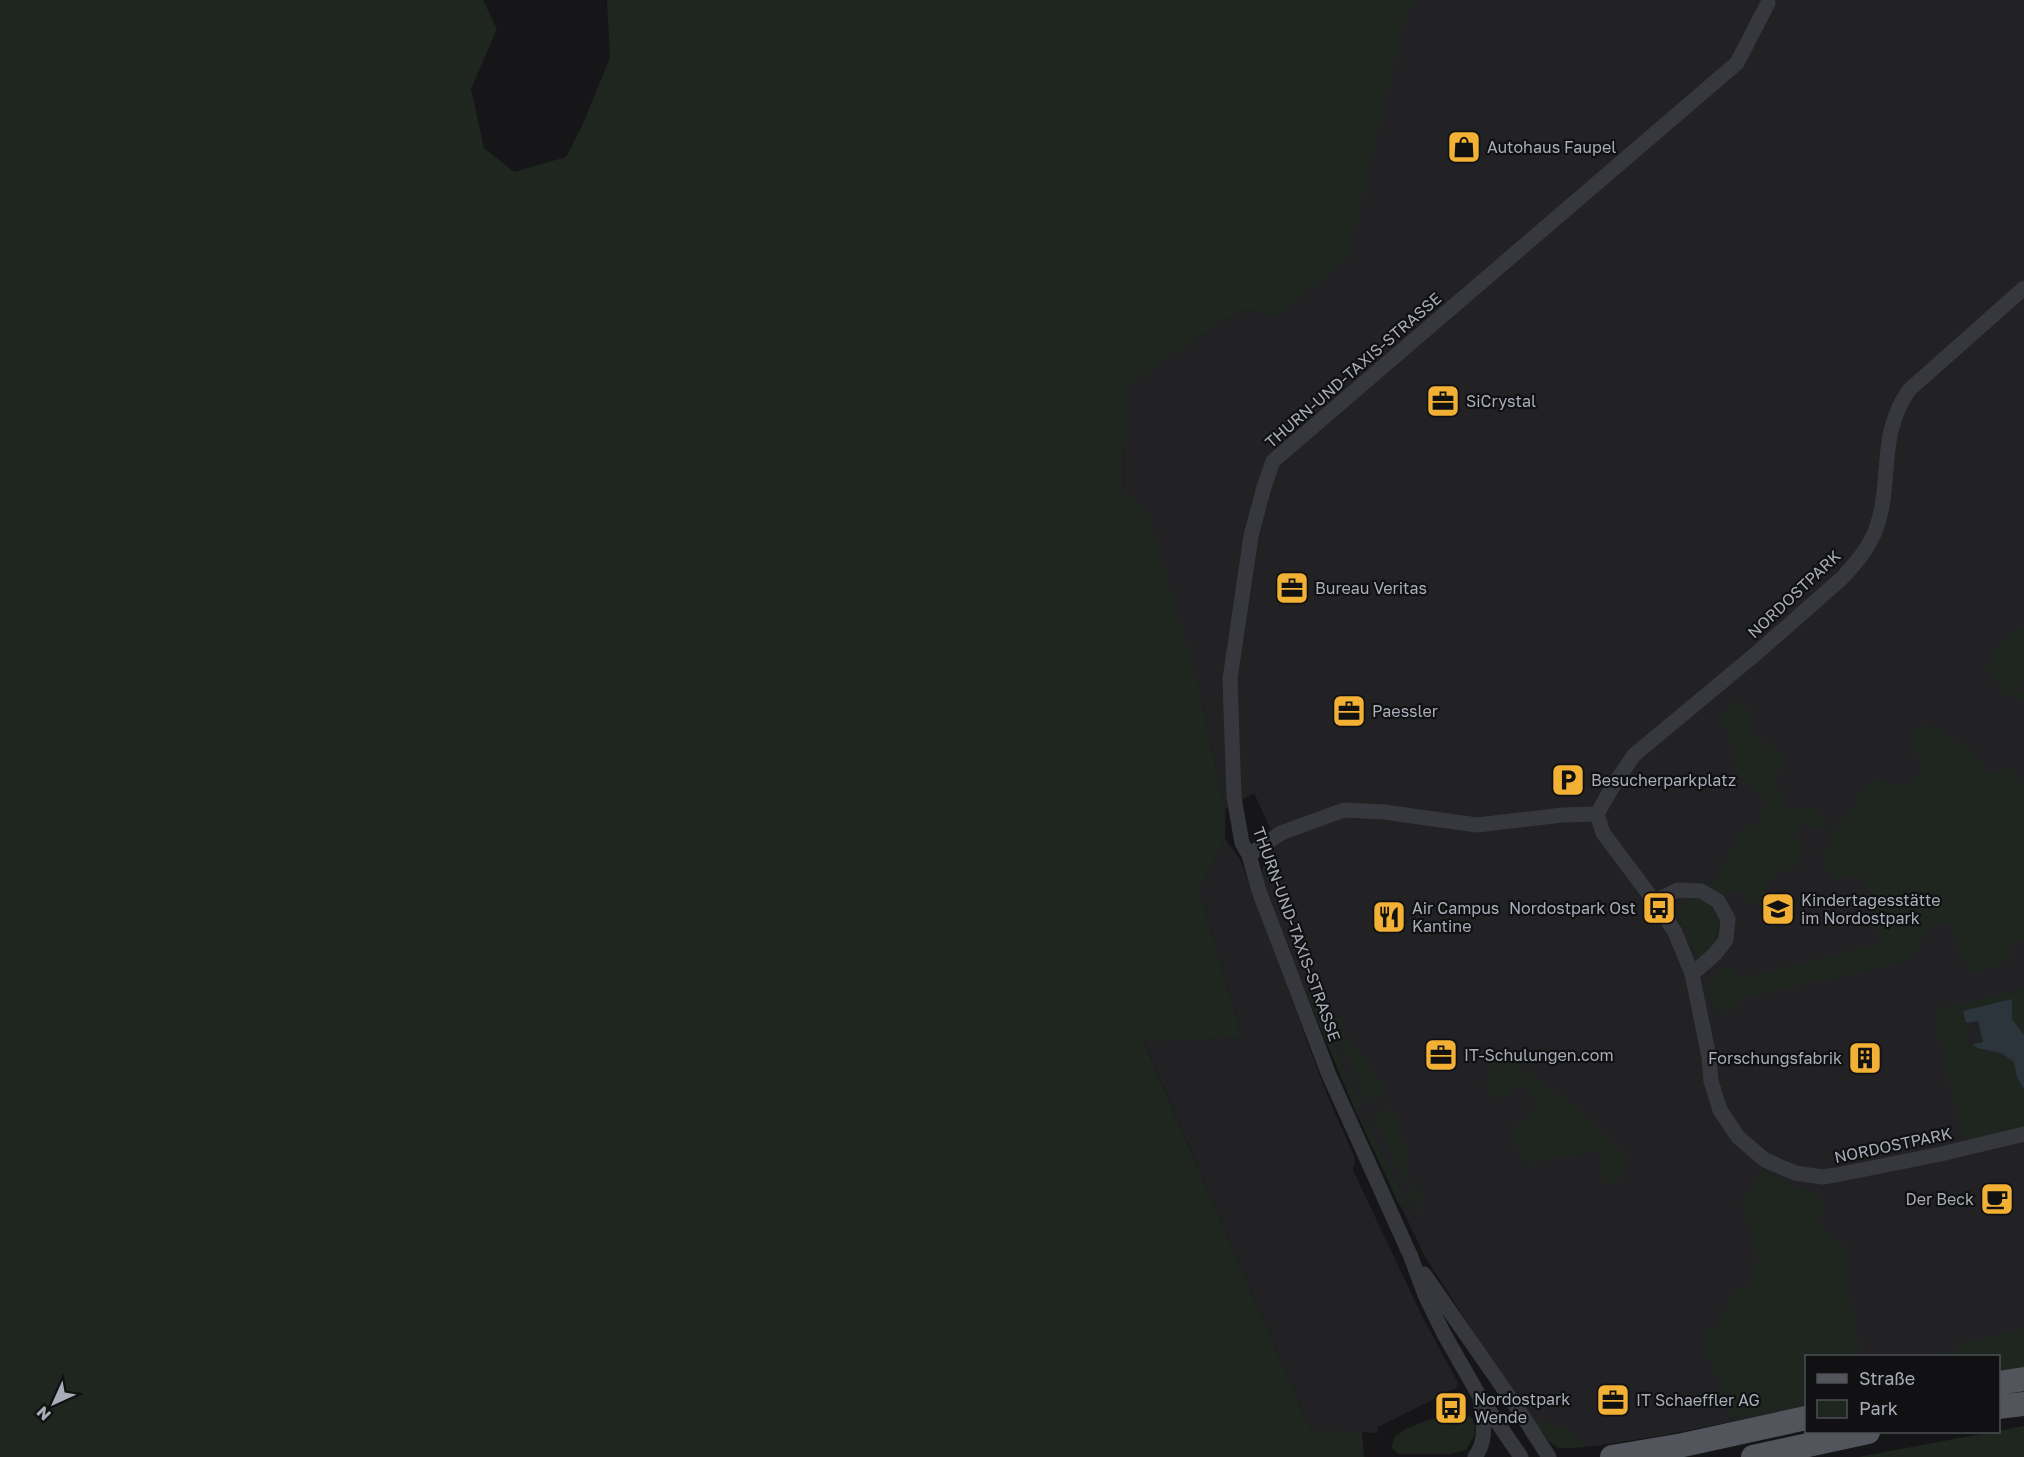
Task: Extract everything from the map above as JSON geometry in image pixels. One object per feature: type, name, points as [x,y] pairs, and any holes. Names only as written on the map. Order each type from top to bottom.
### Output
[{"type":"main road","points":[[2000,1383],[2024,1379]]},
{"type":"main road","points":[[2000,1407],[2024,1404]]},
{"type":"main road","points":[[1612,1457],[1683,1445],[1805,1418]]},
{"type":"main road","points":[[1754,1457],[1860,1433]]},
{"type":"street","name":"THURN-UND-TAXIS-STRASSE","points":[[1521,1457],[1480,1397],[1425,1295],[1412,1257],[1329,1076],[1259,891],[1250,855],[1242,843],[1234,797],[1230,679],[1251,536],[1273,461],[1737,63],[1768,3]]},
{"type":"street","name":"NORDOSTPARK","points":[[2023,1139],[1822,1177],[1795,1173],[1765,1160],[1738,1137],[1720,1110],[1711,1081],[1709,1057],[1692,974],[1674,932],[1654,901],[1603,833],[1597,814],[1635,755],[1842,578],[1867,549],[1876,527],[1883,493],[1889,438],[1898,405],[1909,390],[2024,288]]},
{"type":"street","points":[[1250,855],[1281,833],[1344,810],[1384,812],[1477,825],[1563,815],[1597,814]]},
{"type":"street","points":[[1654,901],[1678,890],[1701,891],[1718,901],[1728,919],[1726,940],[1715,954],[1692,974]]},
{"type":"street","name":"THURN-UND-TAXIS-STRASSE","points":[[1412,1257],[1549,1457]]},
{"type":"street","points":[[1474,1457],[1484,1440],[1485,1430],[1480,1397]]},
{"type":"shaded area","points":[[1421,0],[2024,0],[2024,1365],[2000,1355],[1805,1355],[1805,1407],[1665,1435],[1595,1446],[1558,1448],[1549,1442],[1490,1358],[1424,1255],[1355,1110],[1303,986],[1262,879],[1270,828],[1254,793],[1225,809],[1197,679],[1123,493],[1124,438],[1127,385],[1240,310],[1277,315],[1406,13]]},
{"type":"shaded area","points":[[1225,839],[1240,859],[1327,1095],[1355,1158],[1353,1170],[1423,1318],[1458,1383],[1456,1388],[1378,1427],[1377,1433],[1311,1430],[1144,1041],[1242,1037],[1199,888]]},
{"type":"shaded area","points":[[2012,999],[2012,1019],[2024,1035],[2024,1090],[2017,1077],[2014,1062],[2001,1053],[1977,1048],[1973,1044],[1983,1042],[1978,1021],[1966,1023],[1963,1011]]},
{"type":"green space","points":[[0,0],[483,0],[497,29],[471,89],[484,148],[514,172],[566,157],[581,128],[610,58],[607,0],[1421,0],[1406,13],[1348,259],[1277,315],[1240,310],[1128,385],[1124,438],[1123,493],[1146,507],[1197,679],[1225,809],[1225,839],[1199,888],[1242,1037],[1144,1042],[1311,1430],[1362,1432],[1364,1457],[0,1457]]},
{"type":"green space","points":[[2024,625],[2024,680],[2020,690],[2024,692],[2024,701],[2006,695],[1986,669],[1997,647]]},
{"type":"green space","points":[[1739,701],[1750,711],[1752,732],[1783,756],[1776,783],[1785,806],[1800,811],[1811,806],[1826,818],[1825,830],[1812,828],[1799,821],[1794,834],[1805,847],[1794,868],[1776,872],[1757,905],[1750,903],[1743,889],[1725,898],[1724,926],[1717,945],[1700,964],[1676,911],[1718,877],[1741,833],[1762,820],[1765,796],[1735,773],[1731,742],[1720,715]]},
{"type":"green space","points":[[1922,724],[1935,728],[1975,753],[1986,772],[1994,773],[2008,768],[2024,783],[2024,941],[2012,940],[2011,959],[1976,974],[1959,958],[1953,928],[1933,921],[1912,957],[1906,961],[1746,998],[1729,1012],[1722,1013],[1711,1000],[1707,983],[1724,966],[1734,967],[1742,978],[1880,943],[1865,877],[1834,878],[1823,863],[1822,851],[1831,845],[1829,834],[1854,810],[1861,791],[1878,778],[1892,786],[1910,785],[1924,766],[1913,751],[1910,734]]},
{"type":"green space","points":[[2024,989],[2024,1035],[2012,1019],[2012,1000],[1963,1011],[1969,1045],[1973,1044],[1977,1048],[2001,1053],[2015,1062],[2017,1077],[2024,1090],[2024,1127],[1969,1141],[1962,1135],[1934,1016],[1939,1009]]},
{"type":"green space","points":[[1311,995],[1361,1107],[1355,1110],[1309,1000]]},
{"type":"green space","points":[[1323,1003],[1345,1021],[1339,1029],[1364,1058],[1387,1094],[1367,1104]]},
{"type":"green space","points":[[1495,1061],[1513,1062],[1580,1109],[1627,1155],[1625,1176],[1613,1184],[1604,1182],[1598,1150],[1527,1164],[1516,1147],[1510,1128],[1522,1121],[1537,1105],[1532,1094],[1518,1087],[1505,1099],[1493,1097],[1485,1080]]},
{"type":"green space","points":[[1393,1107],[1403,1138],[1412,1191],[1420,1190],[1422,1194],[1422,1221],[1373,1116]]},
{"type":"green space","points":[[1367,1119],[1407,1203],[1400,1207],[1361,1122]]},
{"type":"green space","points":[[1762,1171],[1794,1187],[1818,1194],[1823,1201],[1818,1226],[1846,1245],[1850,1263],[1848,1284],[1861,1355],[1805,1355],[1805,1405],[1741,1418],[1723,1408],[1720,1382],[1706,1353],[1704,1334],[1720,1323],[1734,1289],[1750,1285],[1758,1260],[1741,1202]]},
{"type":"green space","points":[[2024,1329],[2024,1372],[2000,1375],[2000,1355],[1927,1355],[1953,1351],[1965,1342]]},
{"type":"green space","points":[[1463,1412],[1473,1419],[1475,1434],[1466,1450],[1450,1454],[1398,1454],[1392,1448],[1394,1438],[1406,1429]]},
{"type":"green space","points":[[1539,1421],[1559,1426],[1573,1433],[1579,1437],[1585,1447],[1555,1446],[1546,1438],[1536,1423]]},
{"type":"green space","points":[[2024,1426],[2024,1457],[1858,1457],[1987,1433],[2000,1433],[2000,1430]]},
{"type":"place","name":"Autohaus Faupel","points":[[1464,147]]},
{"type":"place","name":"SiCrystal","points":[[1443,401]]},
{"type":"place","name":"Bureau Veritas","points":[[1292,588]]},
{"type":"place","name":"Paessler","points":[[1349,711]]},
{"type":"place","name":"Besucherparkplatz","points":[[1568,780]]},
{"type":"place","name":"Nordostpark Ost","points":[[1659,908]]},
{"type":"place","name":"Kindertagesstätte im Nordostpark","points":[[1778,909]]},
{"type":"place","name":"Air Campus Kantine","points":[[1389,917]]},
{"type":"place","name":"IT-Schulungen.com","points":[[1441,1055]]},
{"type":"place","name":"Forschungsfabrik","points":[[1865,1058]]},
{"type":"place","name":"Der Beck","points":[[1997,1199]]},
{"type":"place","name":"IT Schaeffler AG","points":[[1613,1400]]},
{"type":"place","name":"Nordostpark Wende","points":[[1451,1408]]}]
